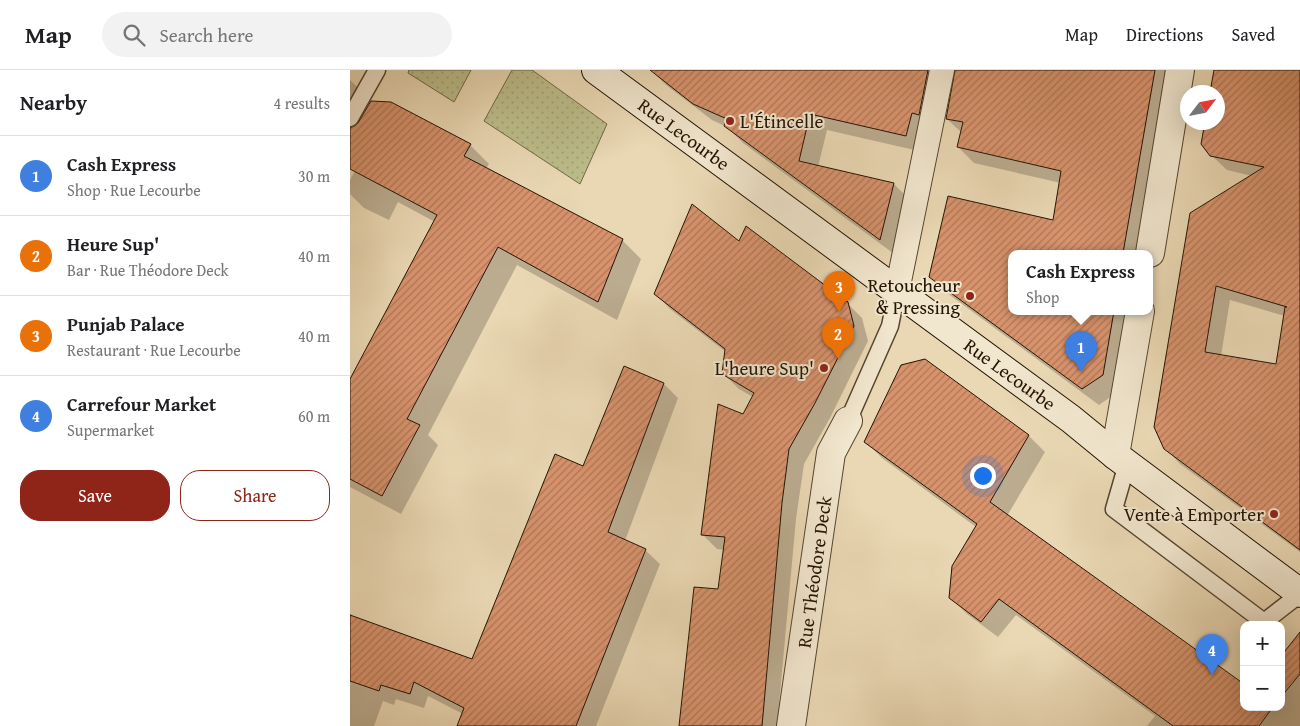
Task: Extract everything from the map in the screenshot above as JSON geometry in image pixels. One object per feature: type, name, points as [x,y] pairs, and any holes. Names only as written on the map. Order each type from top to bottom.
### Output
[{"type":"main road","name":"Rue Lecourbe","points":[[596,70],[1071,419],[1121,460],[1300,593]]},
{"type":"main road","points":[[1150,250],[1180,70]]},
{"type":"main road","points":[[1121,460],[1139,315]]},
{"type":"main road","name":"Rue Théodore Deck","points":[[791,726],[831,454],[848,421]]},
{"type":"street","points":[[897,291],[942,70]]},
{"type":"lane","points":[[350,118],[377,70]]},
{"type":"lane","points":[[848,421],[890,326],[897,291]]},
{"type":"lane","points":[[1121,460],[1114,509],[1264,622],[1300,593]]},
{"type":"green space","points":[[409,70],[471,70],[454,102],[408,73]]},
{"type":"green space","points":[[512,70],[532,70],[607,124],[580,184],[484,121]]},
{"type":"building","points":[[650,70],[928,70],[919,115],[912,113],[906,136],[810,114],[799,161],[894,183],[880,240],[724,126],[727,119],[693,104]]},
{"type":"building","points":[[955,70],[1155,70],[1124,250],[1008,250],[1008,315],[1113,315],[1103,375],[1082,389],[929,277],[948,196],[1053,220],[1061,171],[957,147],[963,122],[946,119]]},
{"type":"building","points":[[1214,70],[1300,70],[1300,550],[1164,449],[1154,427],[1190,213],[1264,167],[1210,156],[1201,144],[1204,130],[1225,130],[1225,85],[1211,85]],"holes":[[[1216,286],[1287,307],[1285,307],[1276,364],[1205,352]]]},
{"type":"building","points":[[371,101],[391,102],[471,144],[464,156],[623,239],[598,302],[498,247],[407,419],[420,425],[382,496],[350,479],[350,379],[437,215],[350,169],[350,128],[358,123]]},
{"type":"building","points":[[692,204],[739,241],[746,226],[848,302],[854,326],[789,449],[782,503],[762,726],[679,726],[694,587],[718,589],[725,537],[701,535],[718,404],[743,414],[754,393],[722,374],[725,349],[654,294]]},
{"type":"building","points":[[925,359],[1029,435],[990,502],[1240,681],[1240,711],[1270,711],[1259,726],[1173,726],[999,599],[981,622],[949,598],[952,566],[977,524],[864,442],[901,365]]},
{"type":"building","points":[[624,366],[664,383],[608,532],[646,549],[576,726],[457,726],[464,708],[414,682],[410,694],[381,685],[379,691],[350,681],[350,615],[472,659],[555,454],[583,466]]},
{"type":"building","points":[[1300,632],[1300,674],[1285,692],[1285,666],[1285,651]]},
{"type":"place","name":"L'Étincelle","points":[[730,121]]},
{"type":"place","name":"Retoucheur & Pressing","points":[[970,296]]},
{"type":"place","name":"Punjab Palace","points":[[839,312]]},
{"type":"place","name":"Heure Sup'","points":[[838,359]]},
{"type":"place","name":"L'heure Sup'","points":[[824,368]]},
{"type":"place","name":"Cash Express","points":[[1081,372]]},
{"type":"place","name":"Vente à Emporter","points":[[1274,514]]},
{"type":"place","name":"Carrefour Market","points":[[1212,675]]}]
